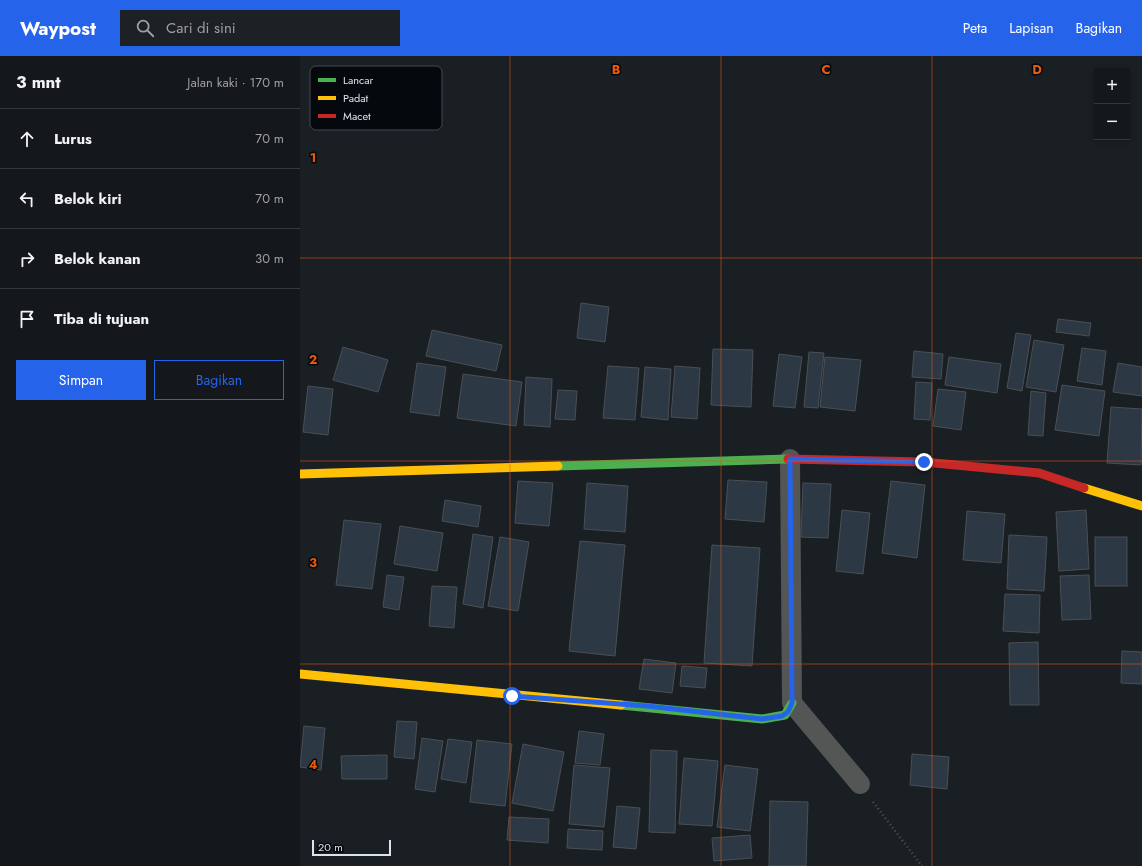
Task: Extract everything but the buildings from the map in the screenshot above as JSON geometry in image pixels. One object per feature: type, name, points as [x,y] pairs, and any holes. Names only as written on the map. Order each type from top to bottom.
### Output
[{"type":"street","points":[[300,474],[790,459],[924,462],[1039,473],[1142,506]]},
{"type":"street","points":[[300,674],[762,719],[782,716],[788,712],[792,703],[790,459]]},
{"type":"street","points":[[792,703],[860,784]]},
{"type":"path","points":[[860,784],[922,866]]},
{"type":"traffic: fast","points":[[558,466],[788,459]]},
{"type":"traffic: fast","points":[[621,705],[762,719],[785,715],[792,703]]},
{"type":"traffic: slow","points":[[300,474],[558,466]]},
{"type":"traffic: slow","points":[[1084,488],[1142,506]]},
{"type":"traffic: slow","points":[[300,674],[621,705]]},
{"type":"traffic: jam","points":[[788,459],[924,462],[1039,473],[1084,488]]},
{"type":"route","points":[[512,696],[647,706],[762,719],[782,716],[788,712],[792,703],[790,690],[790,459],[924,462]]}]
